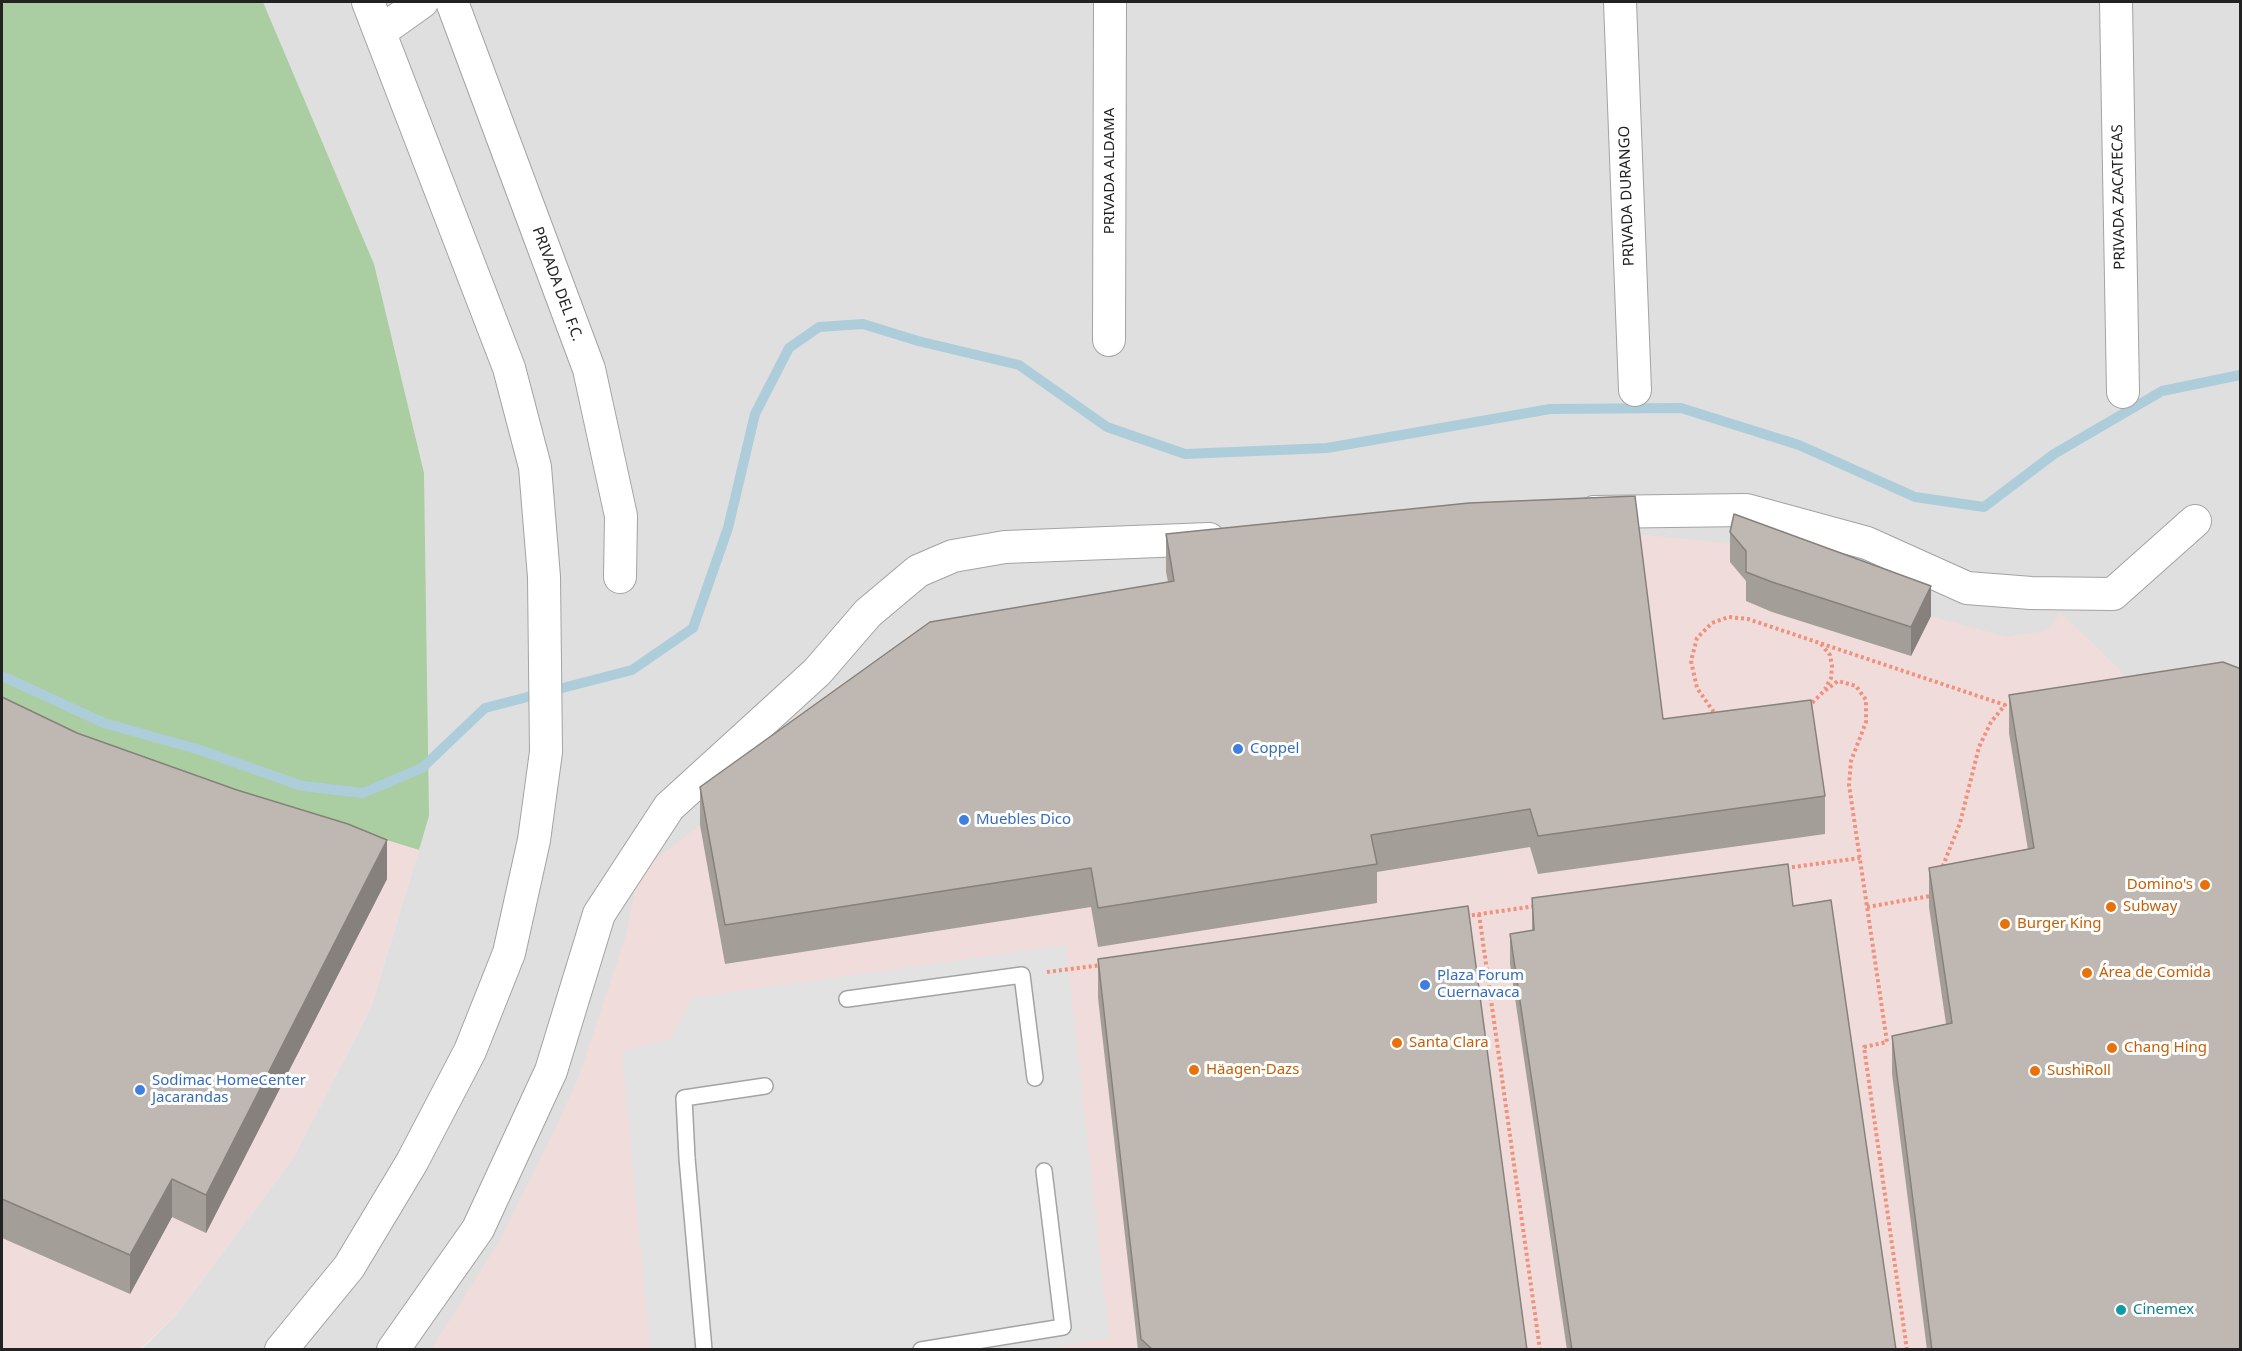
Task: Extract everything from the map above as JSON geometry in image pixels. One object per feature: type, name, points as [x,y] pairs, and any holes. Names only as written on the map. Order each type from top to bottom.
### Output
[{"type":"street","points":[[281,1350],[349,1267],[412,1162],[470,1051],[509,953],[534,840],[546,752],[544,577],[535,467],[509,368],[368,2]]},
{"type":"street","points":[[380,32],[422,2]]},
{"type":"street","name":"PRIVADA DEL F.C.","points":[[452,2],[588,369],[621,516],[620,577]]},
{"type":"street","name":"PRIVADA ALDAMA","points":[[1109,340],[1110,2]]},
{"type":"street","name":"PRIVADA DURANGO","points":[[1620,2],[1635,390]]},
{"type":"street","name":"PRIVADA ZACATECAS","points":[[2116,2],[2122,392]]},
{"type":"street","points":[[1562,513],[1746,510],[1867,543],[1967,588],[2031,593],[2113,594],[2195,520]]},
{"type":"street","points":[[393,1350],[478,1229],[551,1071],[599,914],[669,807],[817,672],[868,614],[918,571],[953,556],[1005,547],[1236,537]]},
{"type":"lane","points":[[847,999],[1022,975],[1035,1078]]},
{"type":"lane","points":[[704,1350],[684,1098],[765,1086]]},
{"type":"lane","points":[[921,1350],[1063,1327],[1044,1171]]},
{"type":"path","points":[[1723,718],[1713,711],[1697,688],[1691,661],[1697,638],[1712,623],[1729,617],[1748,619],[2005,705],[1991,722],[1979,747],[1960,823],[1939,875]]},
{"type":"path","points":[[1820,643],[1830,655],[1832,666],[1831,678],[1823,692]]},
{"type":"path","points":[[1804,711],[1838,681],[1856,686],[1866,700],[1866,722],[1851,761],[1849,785],[1887,1042],[1864,1047],[1907,1350]]},
{"type":"path","points":[[1779,870],[1860,858]]},
{"type":"path","points":[[1867,907],[1930,896],[1934,886]]},
{"type":"path","points":[[1461,916],[1536,906]]},
{"type":"path","points":[[1479,914],[1540,1350]]},
{"type":"path","points":[[1022,975],[1103,964]]},
{"type":"shaded area","points":[[263,2],[2240,2],[2240,1349],[141,1350],[176,1315],[293,1158],[371,1007],[429,816],[374,264]]},
{"type":"shaded area","name":"Plaza Forum Cuernavaca","points":[[1635,534],[1734,544],[1931,616],[2006,637],[2045,631],[2061,613],[2154,703],[2240,1349],[431,1350],[500,1240],[579,1076],[625,938],[639,872],[700,825],[1173,620],[1166,572],[1356,552]]},
{"type":"shaded area","name":"Sodimac HomeCenter Jacarandas","points":[[2,704],[198,782],[419,850],[371,1007],[293,1159],[176,1315],[141,1349],[2,1349]]},
{"type":"shaded area","points":[[1066,945],[1109,1338],[1040,1350],[650,1349],[622,1051],[671,1039],[691,998]]},
{"type":"green space","points":[[2,2],[263,2],[374,264],[424,473],[429,816],[419,850],[198,782],[2,704]]},
{"type":"building","points":[[1635,496],[1663,719],[1811,700],[1825,796],[1538,836],[1530,809],[1371,835],[1377,864],[1098,908],[1091,868],[725,925],[700,787],[930,622],[1174,581],[1166,534],[1469,503]]},
{"type":"building","points":[[1734,514],[1931,586],[1911,627],[1746,572],[1746,551],[1730,532]]},
{"type":"building","points":[[2223,662],[2241,669],[2241,1350],[1932,1350],[1892,1036],[1952,1023],[1929,868],[2034,848],[2009,695]]},
{"type":"building","name":"Sodimac HomeCenter Jacarandas","points":[[2,697],[77,733],[237,790],[348,824],[387,840],[206,1195],[172,1179],[130,1255],[2,1199]]},
{"type":"building","points":[[1788,864],[1793,906],[1831,900],[1896,1350],[1572,1350],[1510,934],[1534,930],[1532,898]]},
{"type":"building","points":[[1468,906],[1527,1350],[1153,1350],[1141,1339],[1098,959]]},
{"type":"waterway","points":[[2,676],[104,723],[200,750],[302,786],[363,793],[422,768],[485,708],[632,670],[693,628],[728,528],[755,414],[789,348],[819,327],[863,324],[918,341],[1019,365],[1107,427],[1185,454],[1327,448],[1550,409],[1681,408],[1799,445],[1915,497],[1984,507],[2054,454],[2162,391],[2240,375]]},
{"type":"place","name":"Coppel","points":[[1238,749]]},
{"type":"place","name":"Muebles Dico","points":[[964,820]]},
{"type":"place","name":"Domino's","points":[[2205,885]]},
{"type":"place","name":"Subway","points":[[2111,907]]},
{"type":"place","name":"Burger King","points":[[2005,924]]},
{"type":"place","name":"Área de Comida","points":[[2087,973]]},
{"type":"place","name":"Plaza Forum Cuernavaca","points":[[1425,985]]},
{"type":"place","name":"Santa Clara","points":[[1397,1043]]},
{"type":"place","name":"Chang Hing","points":[[2112,1048]]},
{"type":"place","name":"Häagen-Dazs","points":[[1194,1070]]},
{"type":"place","name":"SushiRoll","points":[[2035,1071]]},
{"type":"place","name":"Sodimac HomeCenter Jacarandas","points":[[140,1090]]},
{"type":"place","name":"Cinemex","points":[[2121,1310]]}]
